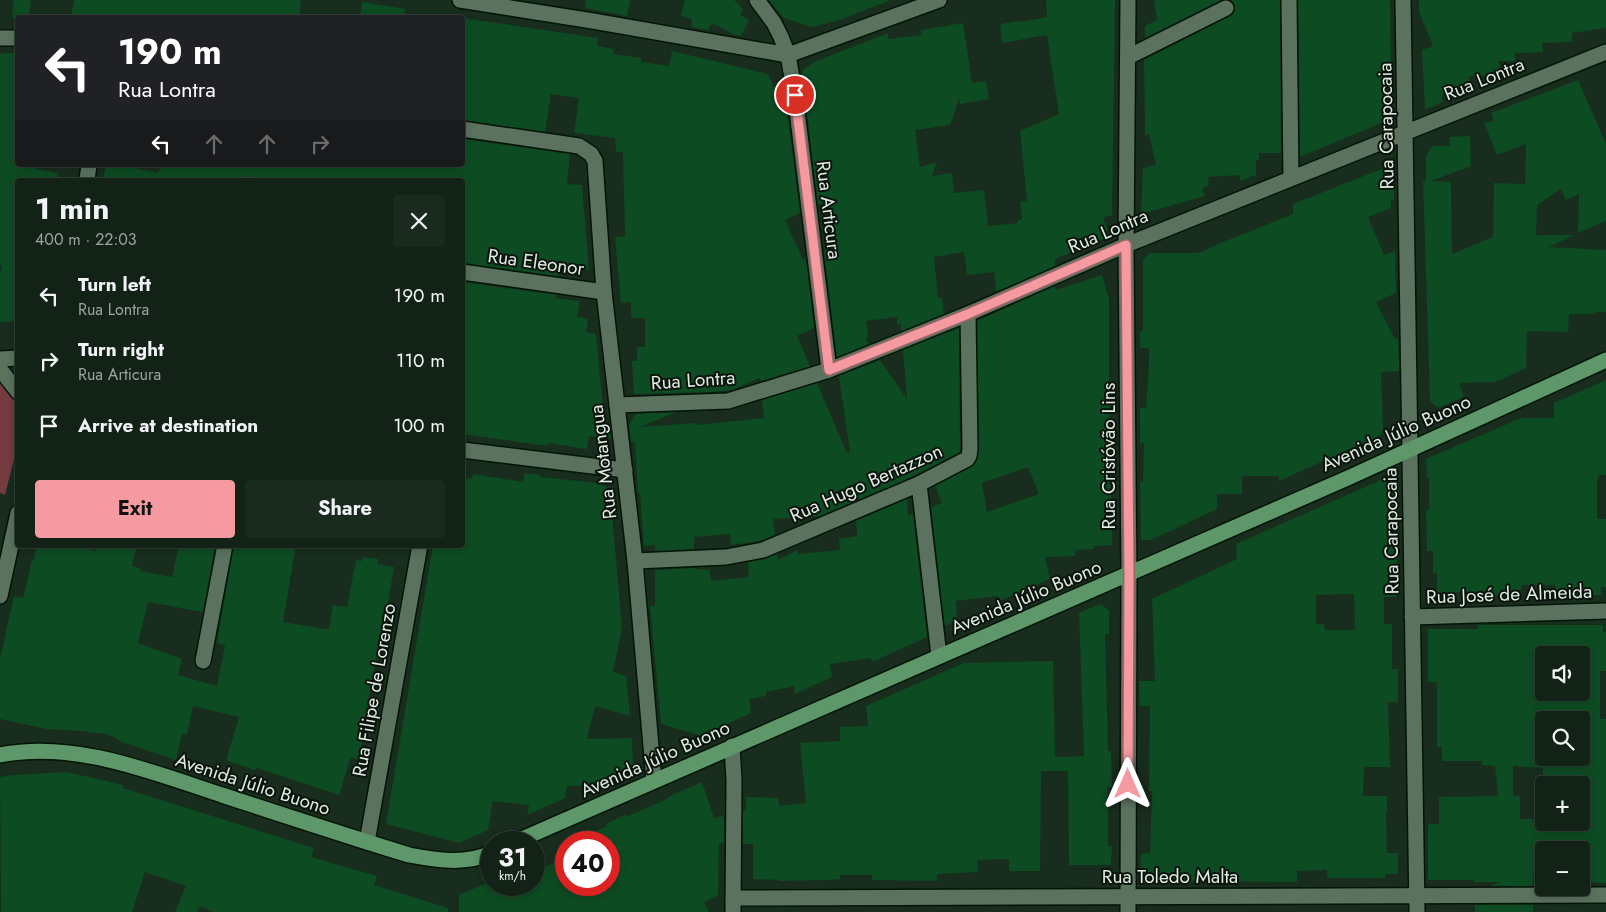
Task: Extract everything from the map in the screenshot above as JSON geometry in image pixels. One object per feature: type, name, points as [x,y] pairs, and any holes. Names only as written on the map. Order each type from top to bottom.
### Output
[{"type":"main road","name":"Avenida Júlio Buono","points":[[540,831],[1129,574],[1606,360]]},
{"type":"main road","name":"Avenida Júlio Buono","points":[[0,755],[52,751],[93,756],[155,773],[409,855],[450,861],[467,860],[480,856]]},
{"type":"street","points":[[460,0],[788,55],[939,0]]},
{"type":"street","name":"Rua Articura","points":[[756,0],[774,23],[788,55],[795,95],[829,370]]},
{"type":"street","name":"Rua Cristóvão Lins","points":[[1128,0],[1126,245],[1129,574],[1128,912]]},
{"type":"street","points":[[1289,0],[1291,178]]},
{"type":"street","name":"Rua Carapocaia","points":[[1403,0],[1417,912]]},
{"type":"street","points":[[1128,57],[1226,8]]},
{"type":"street","points":[[0,38],[15,38]]},
{"type":"street","name":"Rua Lontra","points":[[617,405],[728,401],[829,370],[968,314],[1126,245],[1606,52]]},
{"type":"street","name":"Rua Motangua","points":[[465,129],[579,146],[591,154],[595,161],[604,292],[635,561],[654,781]]},
{"type":"street","name":"Rua Eleonor","points":[[465,272],[604,292]]},
{"type":"street","name":"Rua Hugo Bertazzon","points":[[635,561],[726,557],[762,550],[919,484],[962,463],[970,456],[968,314]]},
{"type":"street","points":[[0,359],[15,358]]},
{"type":"street","points":[[0,369],[15,388]]},
{"type":"street","points":[[465,450],[625,470]]},
{"type":"street","points":[[919,484],[938,656]]},
{"type":"street","points":[[0,596],[15,527]]},
{"type":"street","points":[[202,661],[224,548]]},
{"type":"street","name":"Rua Filipe de Lorenzo","points":[[367,842],[419,548]]},
{"type":"street","name":"Rua José de Almeida","points":[[1412,617],[1606,611]]},
{"type":"street","points":[[732,746],[734,780],[733,905]]},
{"type":"street","name":"Rua Toledo Malta","points":[[733,905],[1128,897],[1606,895]]},
{"type":"shaded area","points":[[0,379],[15,395],[15,455],[5,495],[0,493]]},
{"type":"building","points":[[14,0],[31,0],[29,15],[15,15],[15,18],[12,18]]},
{"type":"building","points":[[74,0],[301,0],[299,15],[72,15]]},
{"type":"building","points":[[586,0],[630,0],[627,16],[585,8]]},
{"type":"building","points":[[685,0],[734,0],[743,9],[740,15],[749,20],[741,36],[712,23],[708,30],[691,27],[692,19],[681,16]]},
{"type":"building","points":[[769,0],[888,1],[840,20],[812,27],[784,18]]},
{"type":"building","points":[[1046,0],[1115,0],[1112,215],[1103,218],[1108,230],[1106,231],[1108,237],[1055,259],[1055,266],[996,292],[994,272],[967,275],[964,252],[934,257],[938,298],[942,298],[944,314],[901,331],[901,324],[897,325],[897,317],[866,321],[868,338],[865,339],[869,344],[837,357],[824,251],[830,248],[823,202],[818,205],[802,71],[814,62],[888,33],[888,39],[921,35],[921,30],[963,23],[972,83],[986,81],[989,99],[960,104],[959,99],[950,125],[915,130],[920,167],[937,162],[932,176],[952,173],[954,193],[984,190],[988,226],[1018,223],[1018,220],[1022,218],[1020,202],[1027,201],[1020,131],[1059,114],[1047,35],[1002,43],[1000,24],[1047,17]]},
{"type":"building","points":[[1154,0],[1221,0],[1145,38],[1145,26],[1157,20]]},
{"type":"building","points":[[1231,0],[1280,0],[1281,153],[1259,153],[1259,160],[1256,160],[1256,175],[1240,181],[1240,175],[1208,177],[1209,186],[1202,188],[1205,196],[1141,214],[1143,168],[1156,165],[1149,134],[1145,135],[1144,60],[1231,16],[1235,8]]},
{"type":"building","points":[[1298,0],[1390,0],[1391,72],[1385,72],[1386,121],[1300,157]]},
{"type":"building","points":[[1419,0],[1606,0],[1606,28],[1572,33],[1572,42],[1542,43],[1543,52],[1515,53],[1515,61],[1498,61],[1502,75],[1469,76],[1469,88],[1457,89],[1457,94],[1442,95],[1442,102],[1425,110],[1422,50],[1433,46],[1419,12]]},
{"type":"building","points":[[362,2],[405,9],[404,15],[360,15]]},
{"type":"building","points":[[465,18],[598,38],[597,46],[614,49],[613,54],[641,58],[641,62],[669,66],[672,51],[768,74],[782,104],[786,102],[800,213],[785,220],[803,260],[806,259],[814,328],[797,336],[810,366],[761,381],[760,378],[732,390],[634,394],[632,361],[637,361],[637,347],[645,347],[645,318],[631,318],[631,302],[621,303],[615,237],[625,236],[623,152],[616,152],[615,138],[574,133],[579,98],[551,94],[545,132],[465,120]]},
{"type":"building","points":[[15,52],[15,167],[28,167],[58,173],[58,178],[15,178],[15,321],[0,322],[0,271],[2,271],[0,262],[0,54]]},
{"type":"building","points":[[1578,80],[1606,144],[1606,221],[1578,233],[1579,194],[1566,200],[1561,189],[1537,205],[1536,235],[1574,235],[1549,247],[1606,250],[1606,312],[1569,314],[1568,332],[1527,331],[1526,368],[1496,382],[1459,383],[1464,397],[1438,408],[1430,401],[1423,181],[1426,181],[1426,156],[1432,146],[1450,146],[1450,137],[1470,136],[1471,166],[1431,181],[1451,182],[1452,254],[1493,237],[1494,183],[1525,184],[1526,144],[1497,155],[1484,123],[1494,121],[1491,113]]},
{"type":"building","points":[[465,139],[570,154],[567,184],[582,185],[589,270],[559,266],[558,276],[465,263],[465,178],[256,178],[246,176],[246,178],[103,178],[106,167],[130,167],[158,173],[160,167],[465,167]]},
{"type":"building","points":[[1393,167],[1394,200],[1391,200],[1391,208],[1368,217],[1384,255],[1395,251],[1396,293],[1376,302],[1395,339],[1398,338],[1399,360],[1399,371],[1381,372],[1383,429],[1381,435],[1279,481],[1279,476],[1242,476],[1242,494],[1217,494],[1217,509],[1151,540],[1141,540],[1140,482],[1143,482],[1144,443],[1140,443],[1140,408],[1146,408],[1149,365],[1149,348],[1140,348],[1140,331],[1143,331],[1143,259],[1150,253],[1199,253],[1293,214],[1293,204],[1384,168]]},
{"type":"building","points":[[1102,275],[1109,299],[1112,545],[1093,546],[1094,549],[1075,550],[1075,556],[1045,557],[1050,579],[999,601],[998,596],[956,601],[957,620],[945,626],[931,507],[942,503],[935,486],[971,467],[978,457],[977,321],[1055,286],[1056,290]],"holes":[[[1028,467],[1039,494],[987,512],[982,483]]]},
{"type":"building","points":[[465,282],[556,295],[556,298],[580,301],[577,317],[588,319],[586,332],[596,334],[605,429],[610,429],[611,439],[589,436],[587,449],[548,443],[547,446],[465,434]]},
{"type":"building","points":[[959,328],[960,452],[905,480],[820,516],[773,519],[775,535],[760,541],[731,545],[730,534],[694,537],[694,549],[655,551],[655,545],[644,546],[635,443],[631,441],[629,425],[636,414],[676,412],[640,427],[697,423],[697,425],[764,418],[762,400],[817,383],[847,453],[850,452],[839,376],[880,360],[907,399],[903,350]]},
{"type":"building","points":[[1606,380],[1606,475],[1598,475],[1597,480],[1597,519],[1606,519],[1606,587],[1601,587],[1601,595],[1555,596],[1555,585],[1521,585],[1521,590],[1500,590],[1500,596],[1470,596],[1470,592],[1437,593],[1437,573],[1433,573],[1433,551],[1427,551],[1426,510],[1429,510],[1429,478],[1427,478],[1426,459],[1521,418],[1554,418],[1554,403]]},
{"type":"building","points":[[525,473],[540,475],[540,477],[596,483],[605,486],[610,491],[622,628],[613,672],[626,676],[630,716],[595,706],[587,739],[632,738],[633,769],[599,785],[567,786],[565,798],[527,815],[529,805],[493,801],[488,830],[480,831],[480,834],[459,843],[386,824],[432,548],[465,548],[465,478],[472,479],[473,474],[523,482]]},
{"type":"building","points":[[1390,476],[1399,482],[1396,597],[1384,597],[1384,624],[1392,624],[1392,669],[1398,669],[1398,703],[1388,702],[1390,767],[1364,767],[1363,796],[1387,796],[1387,853],[1398,853],[1398,874],[1385,874],[1385,878],[1327,878],[1327,870],[1297,871],[1297,882],[1140,881],[1141,854],[1150,853],[1152,791],[1149,791],[1150,706],[1140,706],[1139,681],[1155,681],[1152,599],[1237,559],[1236,544]],"holes":[[[1354,594],[1355,630],[1325,630],[1324,624],[1316,624],[1316,595]]]},
{"type":"building","points":[[907,499],[908,516],[913,514],[927,637],[872,662],[871,658],[830,664],[832,677],[795,694],[794,686],[766,692],[766,696],[749,699],[751,713],[702,736],[661,724],[650,606],[655,606],[655,570],[695,568],[710,570],[711,581],[749,577],[748,562],[765,559],[777,554],[778,560],[798,550],[798,554],[840,550],[839,539],[857,536],[856,521]]},
{"type":"building","points":[[36,548],[82,548],[96,551],[97,548],[136,548],[132,566],[140,568],[140,571],[172,577],[178,548],[214,548],[203,612],[148,602],[138,643],[182,659],[178,675],[217,686],[225,645],[217,643],[233,548],[295,548],[283,622],[325,629],[329,629],[333,605],[347,607],[356,560],[362,561],[363,557],[378,559],[377,564],[394,567],[384,626],[382,625],[370,689],[359,760],[351,757],[339,795],[257,768],[255,770],[226,760],[239,717],[193,706],[187,734],[182,734],[176,760],[122,742],[105,734],[46,729],[0,719],[0,658],[14,596],[23,598],[32,560],[34,561]]},
{"type":"building","points":[[1100,604],[1109,610],[1109,634],[1105,634],[1108,751],[1111,751],[1112,787],[1108,787],[1108,846],[1112,846],[1111,865],[1069,865],[1068,771],[1041,771],[1040,871],[1009,871],[1009,859],[977,860],[978,872],[937,874],[937,881],[872,880],[872,875],[840,875],[840,879],[825,880],[778,881],[753,879],[753,844],[743,844],[743,811],[746,811],[746,797],[778,798],[779,806],[806,803],[800,743],[840,741],[840,727],[868,726],[866,706],[964,663],[1053,661],[1055,757],[1084,756],[1079,613]]},
{"type":"building","points":[[1478,625],[1603,625],[1603,632],[1606,632],[1606,671],[1600,671],[1600,719],[1606,719],[1606,883],[1590,882],[1590,841],[1535,841],[1533,886],[1491,886],[1500,882],[1474,882],[1474,880],[1428,880],[1428,824],[1439,824],[1439,797],[1498,796],[1495,766],[1482,765],[1482,761],[1442,761],[1442,747],[1437,747],[1437,682],[1428,682],[1428,629],[1478,629]]},
{"type":"building","points":[[67,772],[123,785],[123,788],[314,848],[311,857],[377,876],[374,885],[448,908],[448,912],[213,912],[200,906],[197,912],[175,912],[186,886],[145,872],[132,912],[1,912],[0,777]]},
{"type":"building","points":[[702,782],[714,818],[724,816],[724,843],[719,843],[718,895],[704,902],[709,912],[459,912],[459,895],[480,886],[480,896],[545,896],[545,867],[555,863],[555,896],[620,896],[620,831],[595,831],[625,815],[626,817]]},
{"type":"building","points":[[1475,905],[1533,905],[1533,912],[1475,912]]},
{"type":"route","points":[[795,95],[829,370],[968,314],[1126,245],[1129,574],[1128,784]]}]
